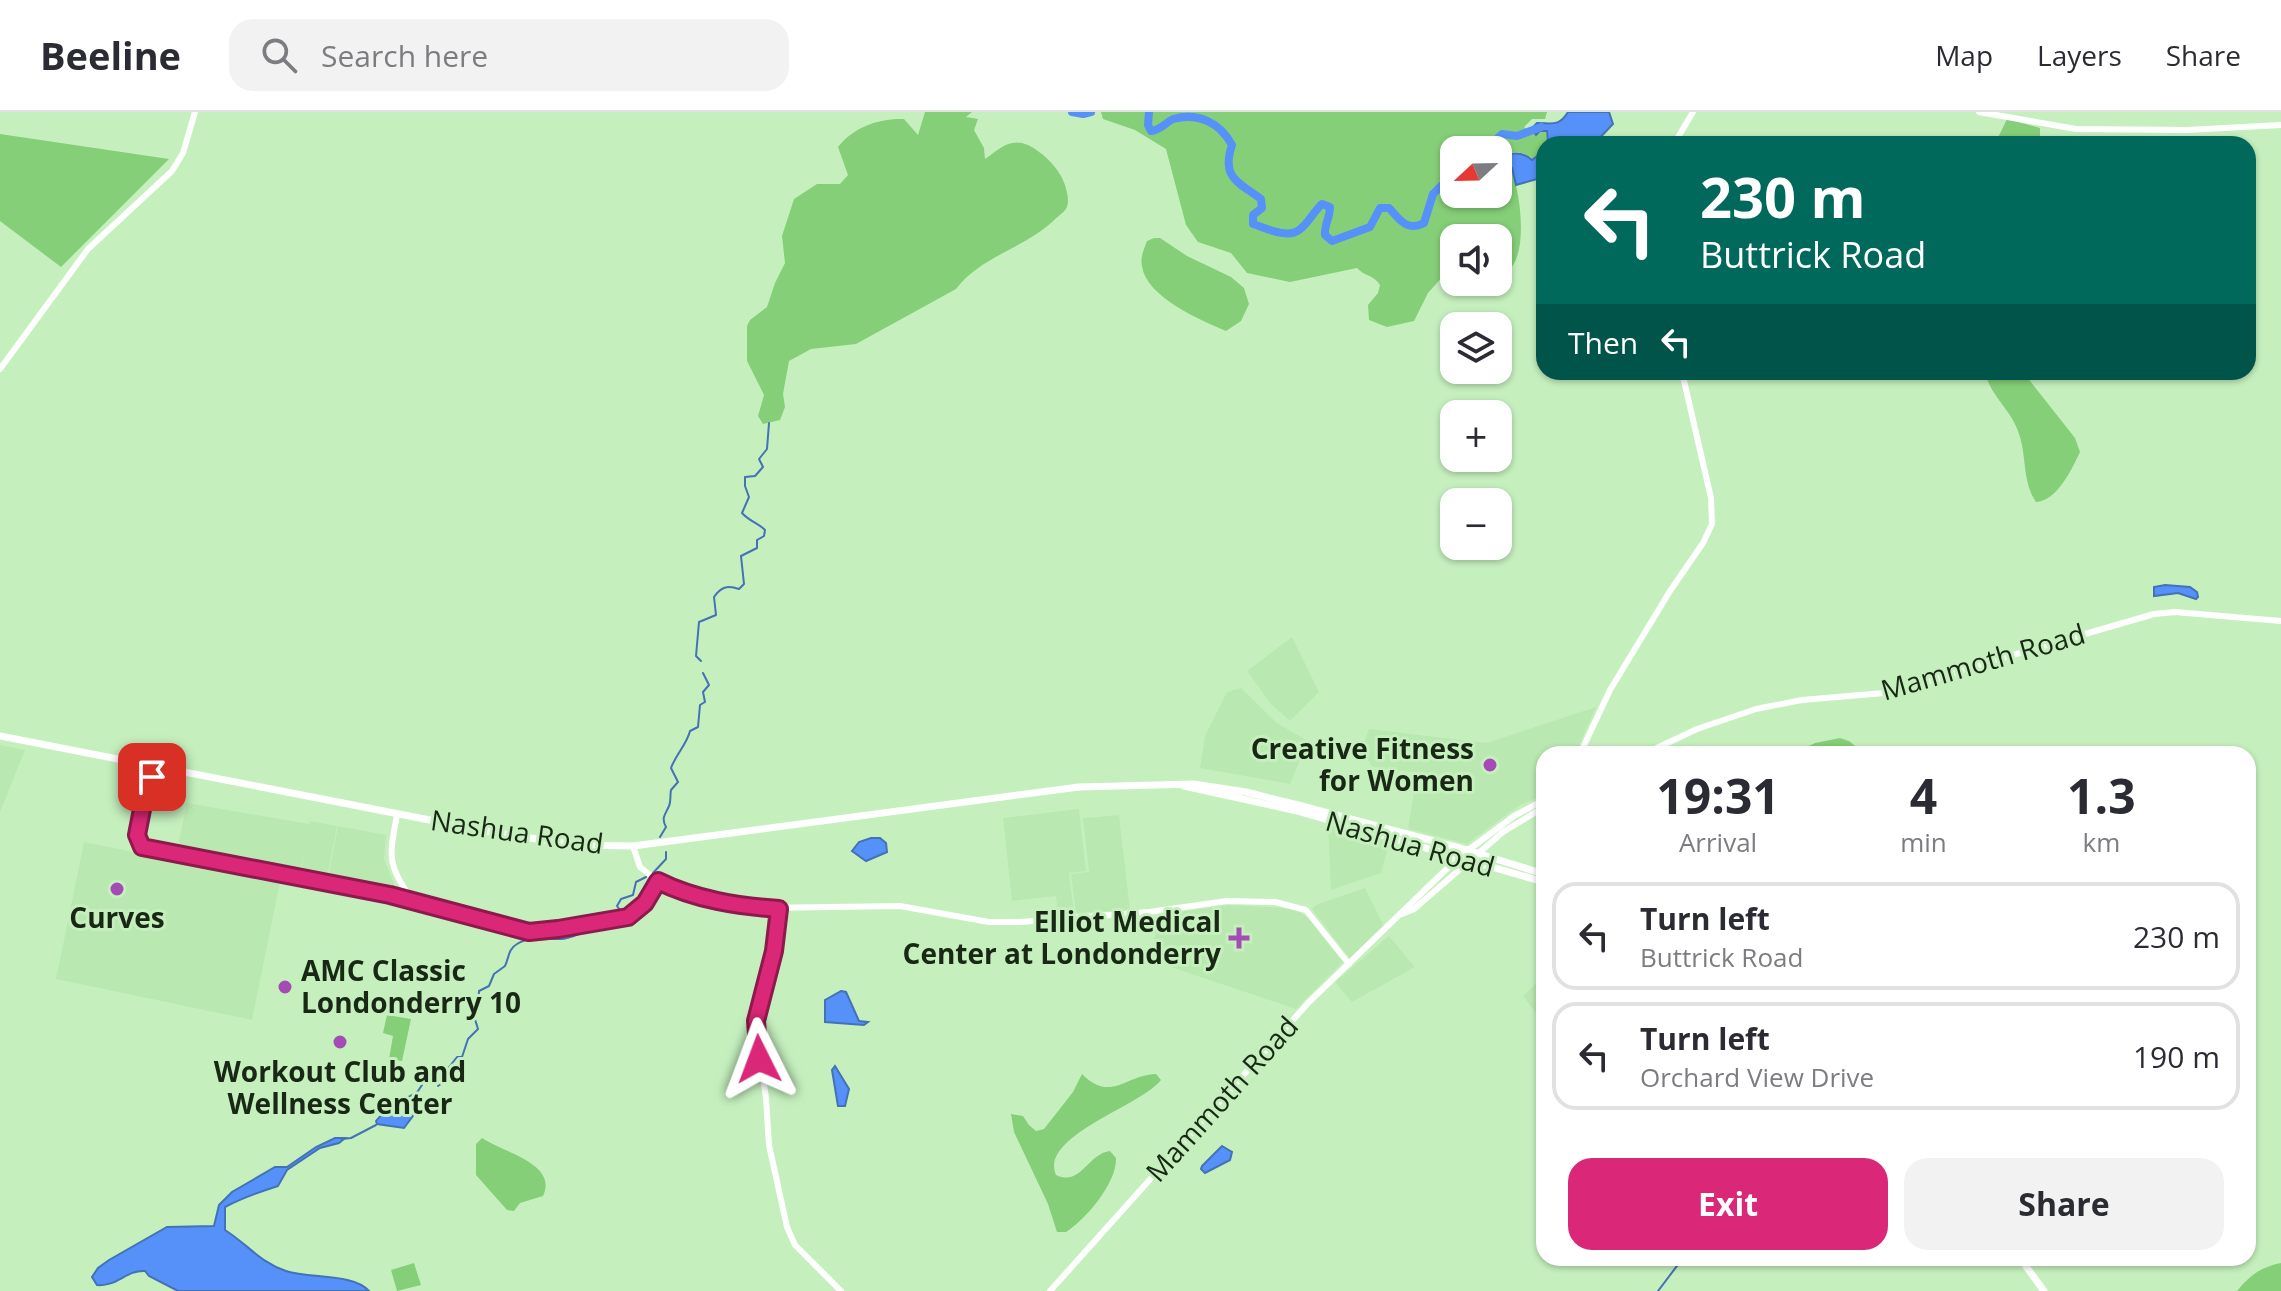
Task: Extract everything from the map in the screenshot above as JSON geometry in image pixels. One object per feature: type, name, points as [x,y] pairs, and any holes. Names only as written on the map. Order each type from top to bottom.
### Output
[{"type":"main road","name":"Nashua Road","points":[[0,736],[549,842],[633,846],[1079,787],[1193,784],[1246,792],[1467,850],[1536,871]]},
{"type":"main road","points":[[147,792],[166,776],[179,770]]},
{"type":"main road","name":"Nashua Road","points":[[1182,786],[1297,811],[1536,880]]},
{"type":"main road","points":[[2026,1266],[2044,1291]]},
{"type":"street","points":[[0,369],[81,257],[172,171],[187,143],[195,112]]},
{"type":"street","points":[[1679,136],[1693,112]]},
{"type":"street","points":[[1979,112],[2076,129],[2187,130],[2281,125]]},
{"type":"street","points":[[1584,746],[1626,662],[1703,543],[1712,524],[1711,498],[1684,380]]},
{"type":"street","name":"Mammoth Road","points":[[1661,746],[1697,729],[1756,709],[1802,700],[1896,692],[2154,614],[2175,612],[2281,621]]},
{"type":"street","points":[[146,764],[147,792]]},
{"type":"street","points":[[156,766],[137,835],[142,847],[390,895],[529,932],[628,917],[645,903],[658,881]]},
{"type":"street","name":"Mammoth Road","points":[[1050,1291],[1277,1036],[1459,857],[1514,816],[1536,804]]},
{"type":"street","name":"Mammoth Road","points":[[1402,914],[1414,909],[1503,832],[1536,812]]},
{"type":"street","points":[[397,815],[390,860],[412,900]]},
{"type":"street","points":[[633,846],[640,867],[658,881],[696,896],[726,903],[779,909],[900,906],[977,920],[1020,922],[1149,912],[1227,901],[1275,902],[1306,910],[1349,964]]},
{"type":"street","points":[[390,895],[400,883]]},
{"type":"street","points":[[779,909],[774,951],[759,1006],[756,1032],[771,1155],[787,1227],[795,1245],[841,1291]]},
{"type":"shaded area","points":[[925,112],[972,112],[966,117],[978,119],[974,130],[984,148],[985,159],[1005,145],[1016,142],[1040,152],[1063,179],[1068,197],[1066,209],[1041,231],[977,269],[956,289],[856,344],[811,349],[789,361],[783,394],[785,407],[780,420],[763,424],[758,416],[764,395],[747,361],[747,326],[767,307],[785,263],[782,236],[794,199],[817,184],[840,184],[848,175],[838,147],[851,134],[877,122],[904,119],[918,135]]},
{"type":"shaded area","points":[[1101,112],[1547,112],[1545,119],[1532,119],[1524,127],[1536,136],[1536,157],[1533,159],[1512,153],[1512,136],[1440,136],[1440,208],[1512,208],[1512,172],[1521,217],[1517,256],[1512,267],[1512,224],[1440,224],[1440,280],[1428,293],[1414,321],[1387,327],[1369,320],[1368,305],[1378,293],[1380,285],[1357,268],[1290,282],[1247,273],[1231,253],[1198,242],[1186,225],[1166,149],[1135,130],[1103,119]]},
{"type":"shaded area","points":[[2007,119],[2040,128],[2040,136],[1999,136]]},
{"type":"shaded area","points":[[0,134],[169,159],[61,267],[0,221]]},
{"type":"shaded area","points":[[1160,238],[1187,256],[1231,277],[1244,288],[1249,304],[1241,321],[1226,331],[1176,306],[1153,288],[1146,277],[1142,259],[1147,241]]},
{"type":"shaded area","points":[[2029,380],[2075,438],[2080,452],[2077,459],[2063,483],[2044,500],[2036,502],[2032,494],[2016,425],[1988,381]]},
{"type":"shaded area","points":[[1292,637],[1319,692],[1290,721],[1271,704],[1247,671]]},
{"type":"shaded area","points":[[1241,688],[1277,723],[1308,741],[1290,784],[1200,768],[1205,736],[1227,692]]},
{"type":"shaded area","points":[[1596,707],[1579,746],[1536,746],[1536,798],[1517,807],[1467,844],[1408,829],[1417,773],[1373,767],[1361,751],[1369,729],[1487,743]]},
{"type":"shaded area","points":[[1840,738],[1855,746],[1809,746]]},
{"type":"shaded area","points":[[0,745],[25,750],[0,812]]},
{"type":"shaded area","points":[[187,803],[337,826],[327,879],[301,874],[304,852],[300,873],[178,846]]},
{"type":"shaded area","points":[[1079,809],[1086,871],[1069,873],[1074,913],[1058,915],[1056,896],[1012,901],[1003,818]]},
{"type":"shaded area","points":[[1119,815],[1130,910],[1076,913],[1071,874],[1089,872],[1083,818]]},
{"type":"shaded area","points":[[1328,825],[1390,841],[1381,873],[1331,890]]},
{"type":"shaded area","points":[[338,826],[386,835],[384,859],[394,884],[388,890],[328,879]]},
{"type":"shaded area","points":[[84,842],[280,882],[252,1020],[56,979]]},
{"type":"shaded area","points":[[1365,888],[1385,928],[1350,959],[1312,909],[1318,904]]},
{"type":"shaded area","name":"Elliot Medical Center at Londonderry","points":[[1228,905],[1288,908],[1299,912],[1307,917],[1343,962],[1296,1009],[1150,960],[1159,915]]},
{"type":"shaded area","points":[[1389,936],[1415,967],[1352,1002],[1335,982]]},
{"type":"shaded area","points":[[1536,984],[1536,1013],[1523,996]]},
{"type":"shaded area","points":[[387,1015],[411,1019],[402,1061],[389,1059],[393,1036],[383,1033]]},
{"type":"shaded area","points":[[1082,1074],[1092,1082],[1110,1087],[1145,1075],[1156,1074],[1161,1080],[1062,1147],[1055,1161],[1056,1175],[1065,1178],[1078,1173],[1102,1153],[1110,1151],[1116,1158],[1111,1178],[1099,1200],[1074,1226],[1066,1232],[1057,1232],[1048,1204],[1014,1132],[1011,1114],[1023,1116],[1036,1131],[1044,1129],[1073,1092]]},
{"type":"shaded area","points":[[482,1138],[536,1168],[546,1185],[543,1196],[520,1203],[514,1211],[507,1210],[476,1175],[476,1144]]},
{"type":"shaded area","points":[[414,1263],[421,1285],[397,1291],[391,1270]]},
{"type":"shaded area","points":[[2281,1263],[2281,1291],[2237,1291],[2256,1272]]},
{"type":"water","points":[[1568,112],[1609,112],[1613,124],[1602,136],[1547,136],[1547,131],[1536,135],[1531,129],[1537,123],[1558,122]]},
{"type":"water","points":[[1512,154],[1532,160],[1536,157],[1536,179],[1516,185]]},
{"type":"water","points":[[2154,587],[2190,587],[2198,597],[2178,593],[2154,596]]},
{"type":"water","points":[[880,838],[886,843],[887,852],[866,861],[852,851],[859,842]]},
{"type":"water","points":[[841,991],[846,992],[859,1021],[868,1022],[864,1025],[825,1022],[825,1000]]},
{"type":"water","points":[[835,1066],[849,1089],[845,1106],[838,1106],[832,1070]]},
{"type":"water","points":[[416,1093],[416,1112],[404,1128],[377,1124],[376,1121],[385,1112]]},
{"type":"water","points":[[335,1138],[345,1138],[339,1143],[320,1148],[287,1170],[278,1186],[225,1207],[225,1230],[277,1268],[353,1281],[369,1291],[178,1291],[145,1271],[104,1285],[97,1285],[92,1277],[109,1260],[167,1227],[214,1226],[219,1205],[232,1192],[275,1167],[287,1167]]},
{"type":"water","points":[[1222,1146],[1232,1152],[1230,1160],[1205,1173],[1202,1166]]},
{"type":"waterway","points":[[1072,112],[1091,112]]},
{"type":"waterway","points":[[1149,112],[1151,131],[1183,117],[1200,118],[1215,125],[1232,145],[1230,172],[1261,199],[1262,208],[1253,215],[1253,224],[1276,232],[1299,230],[1322,204],[1330,207],[1325,235],[1332,241],[1370,227],[1380,208],[1389,208],[1408,225],[1418,225],[1424,223],[1433,194],[1440,187]]},
{"type":"waterway","points":[[1500,136],[1517,136],[1541,127]]},
{"type":"waterway","points":[[701,661],[696,656],[699,622],[716,615],[714,597],[719,591],[728,587],[739,589],[744,584],[741,556],[757,548],[757,540],[764,536],[765,530],[742,513],[749,497],[745,477],[755,476],[763,467],[759,459],[767,449],[769,423]]},
{"type":"waterway","points":[[660,837],[666,827],[664,819],[671,790],[678,782],[671,768],[690,731],[698,727],[700,705],[705,702],[703,692],[709,685],[703,673]]},
{"type":"waterway","points":[[653,873],[666,859],[666,852]]},
{"type":"waterway","points":[[620,910],[617,906],[621,899],[633,895],[636,882],[646,877]]},
{"type":"waterway","points":[[438,1086],[445,1081],[446,1071],[457,1057],[462,1057],[468,1039],[478,1029],[473,1013],[478,1007],[479,991],[489,986],[494,974],[505,966],[514,946],[527,940],[564,939],[623,925]]},
{"type":"waterway","points":[[416,1094],[422,1085]]},
{"type":"waterway","points":[[342,1139],[351,1138],[376,1125]]},
{"type":"waterway","points":[[1658,1291],[1677,1266]]},
{"type":"place","name":"Creative Fitness for Women","points":[[1490,765]]},
{"type":"place","name":"Curves","points":[[117,889]]},
{"type":"place","name":"Elliot Medical Center at Londonderry","points":[[1239,938]]},
{"type":"place","name":"AMC Classic Londonderry 10","points":[[285,987]]},
{"type":"place","name":"Workout Club and Wellness Center","points":[[340,1042]]},
{"type":"route","points":[[152,777],[145,794],[137,835],[142,847],[390,895],[519,931],[551,930],[628,917],[645,903],[658,881],[696,896],[726,903],[779,909],[774,951],[756,1021],[759,1059]]}]
